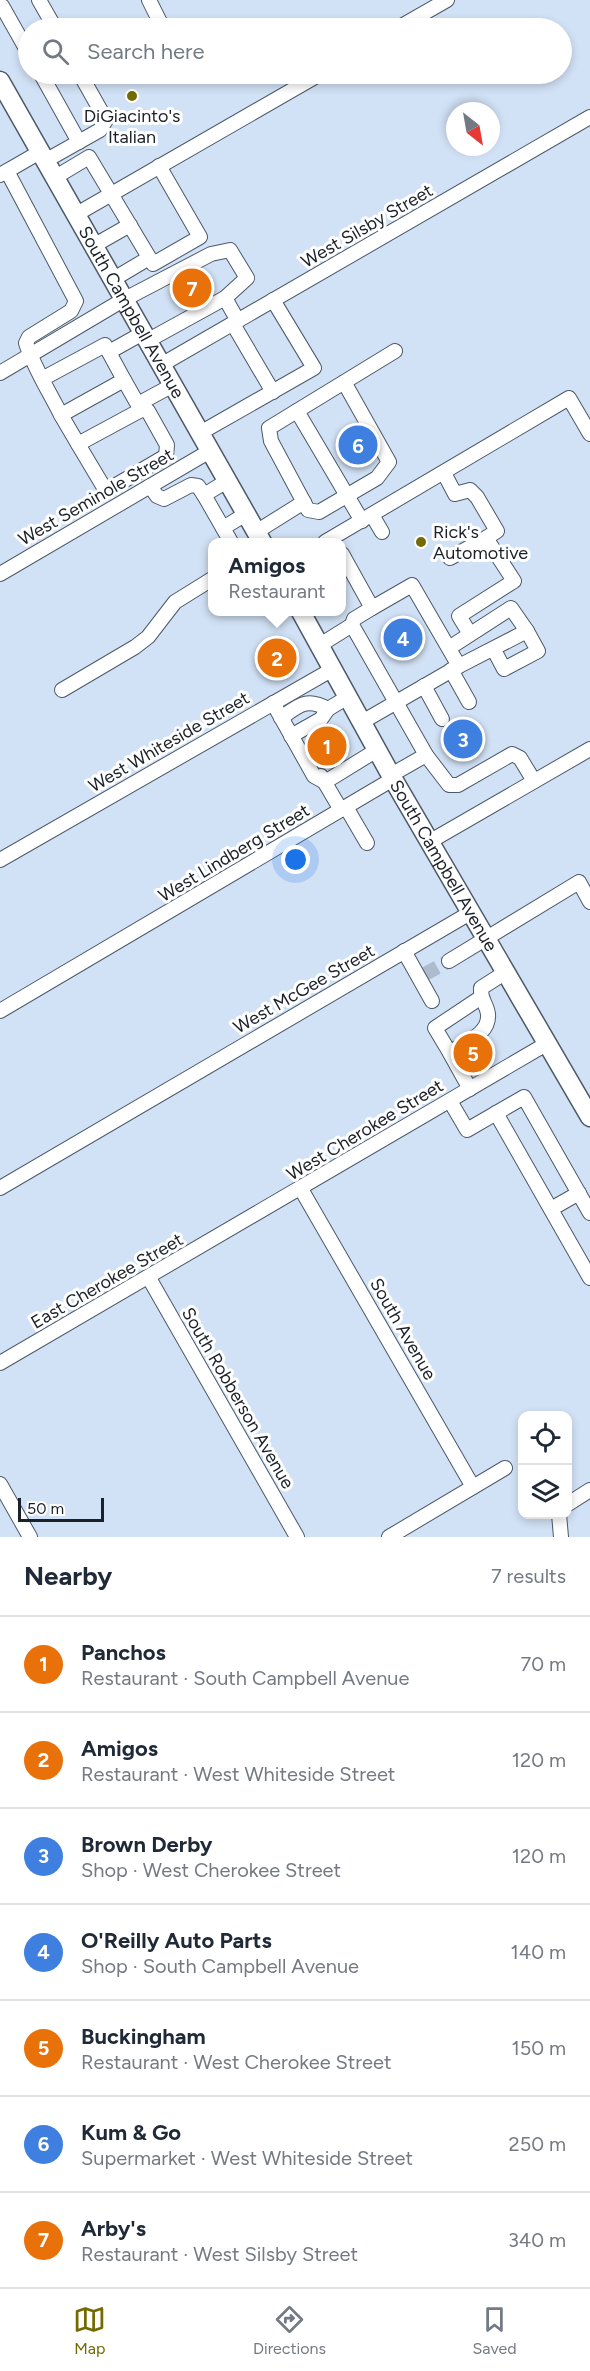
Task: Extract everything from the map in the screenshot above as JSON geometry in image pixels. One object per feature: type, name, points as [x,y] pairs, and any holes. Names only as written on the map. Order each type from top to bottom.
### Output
[{"type":"main road","name":"South Campbell Avenue","points":[[0,81],[259,538]]},
{"type":"main road","name":"South Campbell Avenue","points":[[303,616],[429,842],[589,1113]]},
{"type":"street","points":[[39,0],[49,18]]},
{"type":"street","points":[[149,0],[158,18]]},
{"type":"street","points":[[416,18],[447,0]]},
{"type":"street","points":[[5,4],[18,31]]},
{"type":"street","points":[[46,84],[79,142]]},
{"type":"street","points":[[83,324],[74,309],[76,300],[2,172],[79,142],[100,130],[106,120],[86,84]]},
{"type":"street","points":[[75,215],[302,84]]},
{"type":"street","name":"West Silsby Street","points":[[161,365],[590,117]]},
{"type":"street","points":[[54,178],[89,157],[153,264],[200,237],[159,166]]},
{"type":"street","points":[[93,246],[130,225]]},
{"type":"street","points":[[0,373],[123,300],[211,254],[230,250],[247,278],[225,298],[109,352]]},
{"type":"street","points":[[112,280],[149,258]]},
{"type":"street","points":[[225,298],[235,322],[273,392]]},
{"type":"street","points":[[200,433],[314,368],[273,300]]},
{"type":"street","points":[[74,309],[29,337],[26,343],[61,415],[115,506]]},
{"type":"street","points":[[42,379],[105,345],[139,407],[148,411],[167,445],[166,456],[106,491]]},
{"type":"street","points":[[344,382],[389,462],[377,478],[320,512],[308,510],[268,428],[395,351]]},
{"type":"street","points":[[61,415],[124,380]]},
{"type":"street","points":[[78,444],[172,385]]},
{"type":"street","points":[[336,538],[569,398],[590,434]]},
{"type":"street","points":[[297,411],[348,495],[382,532]]},
{"type":"street","name":"West Seminole Street","points":[[0,574],[210,451]]},
{"type":"street","points":[[444,473],[455,494],[470,490],[477,497],[497,531],[450,558]]},
{"type":"street","points":[[204,495],[227,481]]},
{"type":"street","points":[[150,486],[157,496],[164,499],[191,485],[198,486],[228,538]]},
{"type":"street","points":[[259,538],[304,502]]},
{"type":"street","points":[[223,528],[246,514]]},
{"type":"street","points":[[470,634],[459,616],[514,581],[486,538]]},
{"type":"street","points":[[346,571],[372,608]]},
{"type":"street","points":[[62,690],[135,647],[148,637],[175,602],[208,582]]},
{"type":"street","points":[[320,645],[352,625],[354,618],[412,585],[449,648],[469,702]]},
{"type":"street","points":[[449,648],[511,608],[538,651],[504,669],[494,650]]},
{"type":"street","points":[[352,625],[426,755],[449,785],[458,786],[512,754],[520,758],[534,781]]},
{"type":"street","points":[[362,722],[455,668],[494,650],[527,631]]},
{"type":"street","name":"West Whiteside Street","points":[[0,860],[333,669]]},
{"type":"street","points":[[424,686],[442,719]]},
{"type":"street","points":[[293,739],[321,719],[328,709],[348,696]]},
{"type":"street","points":[[281,718],[304,703],[315,702],[328,709]]},
{"type":"street","points":[[273,703],[314,776],[325,782],[367,843]]},
{"type":"street","points":[[429,842],[590,748]]},
{"type":"street","points":[[325,782],[377,750]]},
{"type":"street","name":"West Lindberg Street","points":[[0,1011],[344,809],[426,755]]},
{"type":"street","points":[[449,961],[485,937],[584,879],[590,902]]},
{"type":"street","name":"West McGee Street","points":[[0,1188],[470,913]]},
{"type":"street","points":[[404,951],[422,976],[432,1001]]},
{"type":"street","points":[[450,1053],[476,1037],[487,1025],[488,1014],[480,998],[481,988],[506,972]]},
{"type":"street","points":[[470,1089],[435,1028],[480,998]]},
{"type":"street","name":"West Cherokee Street","points":[[232,1229],[548,1043]]},
{"type":"street","points":[[450,1101],[467,1130],[524,1097],[590,1213]]},
{"type":"street","points":[[496,1113],[590,1278]]},
{"type":"street","name":"South Avenue","points":[[301,1188],[473,1487]]},
{"type":"street","points":[[551,1209],[579,1193]]},
{"type":"street","name":"East Cherokee Street","points":[[0,1364],[232,1229]]},
{"type":"street","name":"South Robberson Avenue","points":[[149,1278],[297,1537]]},
{"type":"street","points":[[389,1537],[505,1468]]},
{"type":"street","points":[[0,1484],[30,1537]]},
{"type":"street","points":[[572,1501],[590,1490]]},
{"type":"street","points":[[559,1519],[561,1537]]},
{"type":"tunnel","points":[[425,974],[449,961]]},
{"type":"place","name":"DiGiacinto's Italian","points":[[132,96]]},
{"type":"place","name":"Arby's","points":[[192,288]]},
{"type":"place","name":"Kum & Go","points":[[358,445]]},
{"type":"place","name":"Rick's Automotive","points":[[421,542]]},
{"type":"place","name":"O'Reilly Auto Parts","points":[[403,638]]},
{"type":"place","name":"Amigos","points":[[277,658]]},
{"type":"place","name":"Brown Derby","points":[[463,739]]},
{"type":"place","name":"Panchos","points":[[327,746]]},
{"type":"place","name":"Buckingham","points":[[473,1053]]}]
